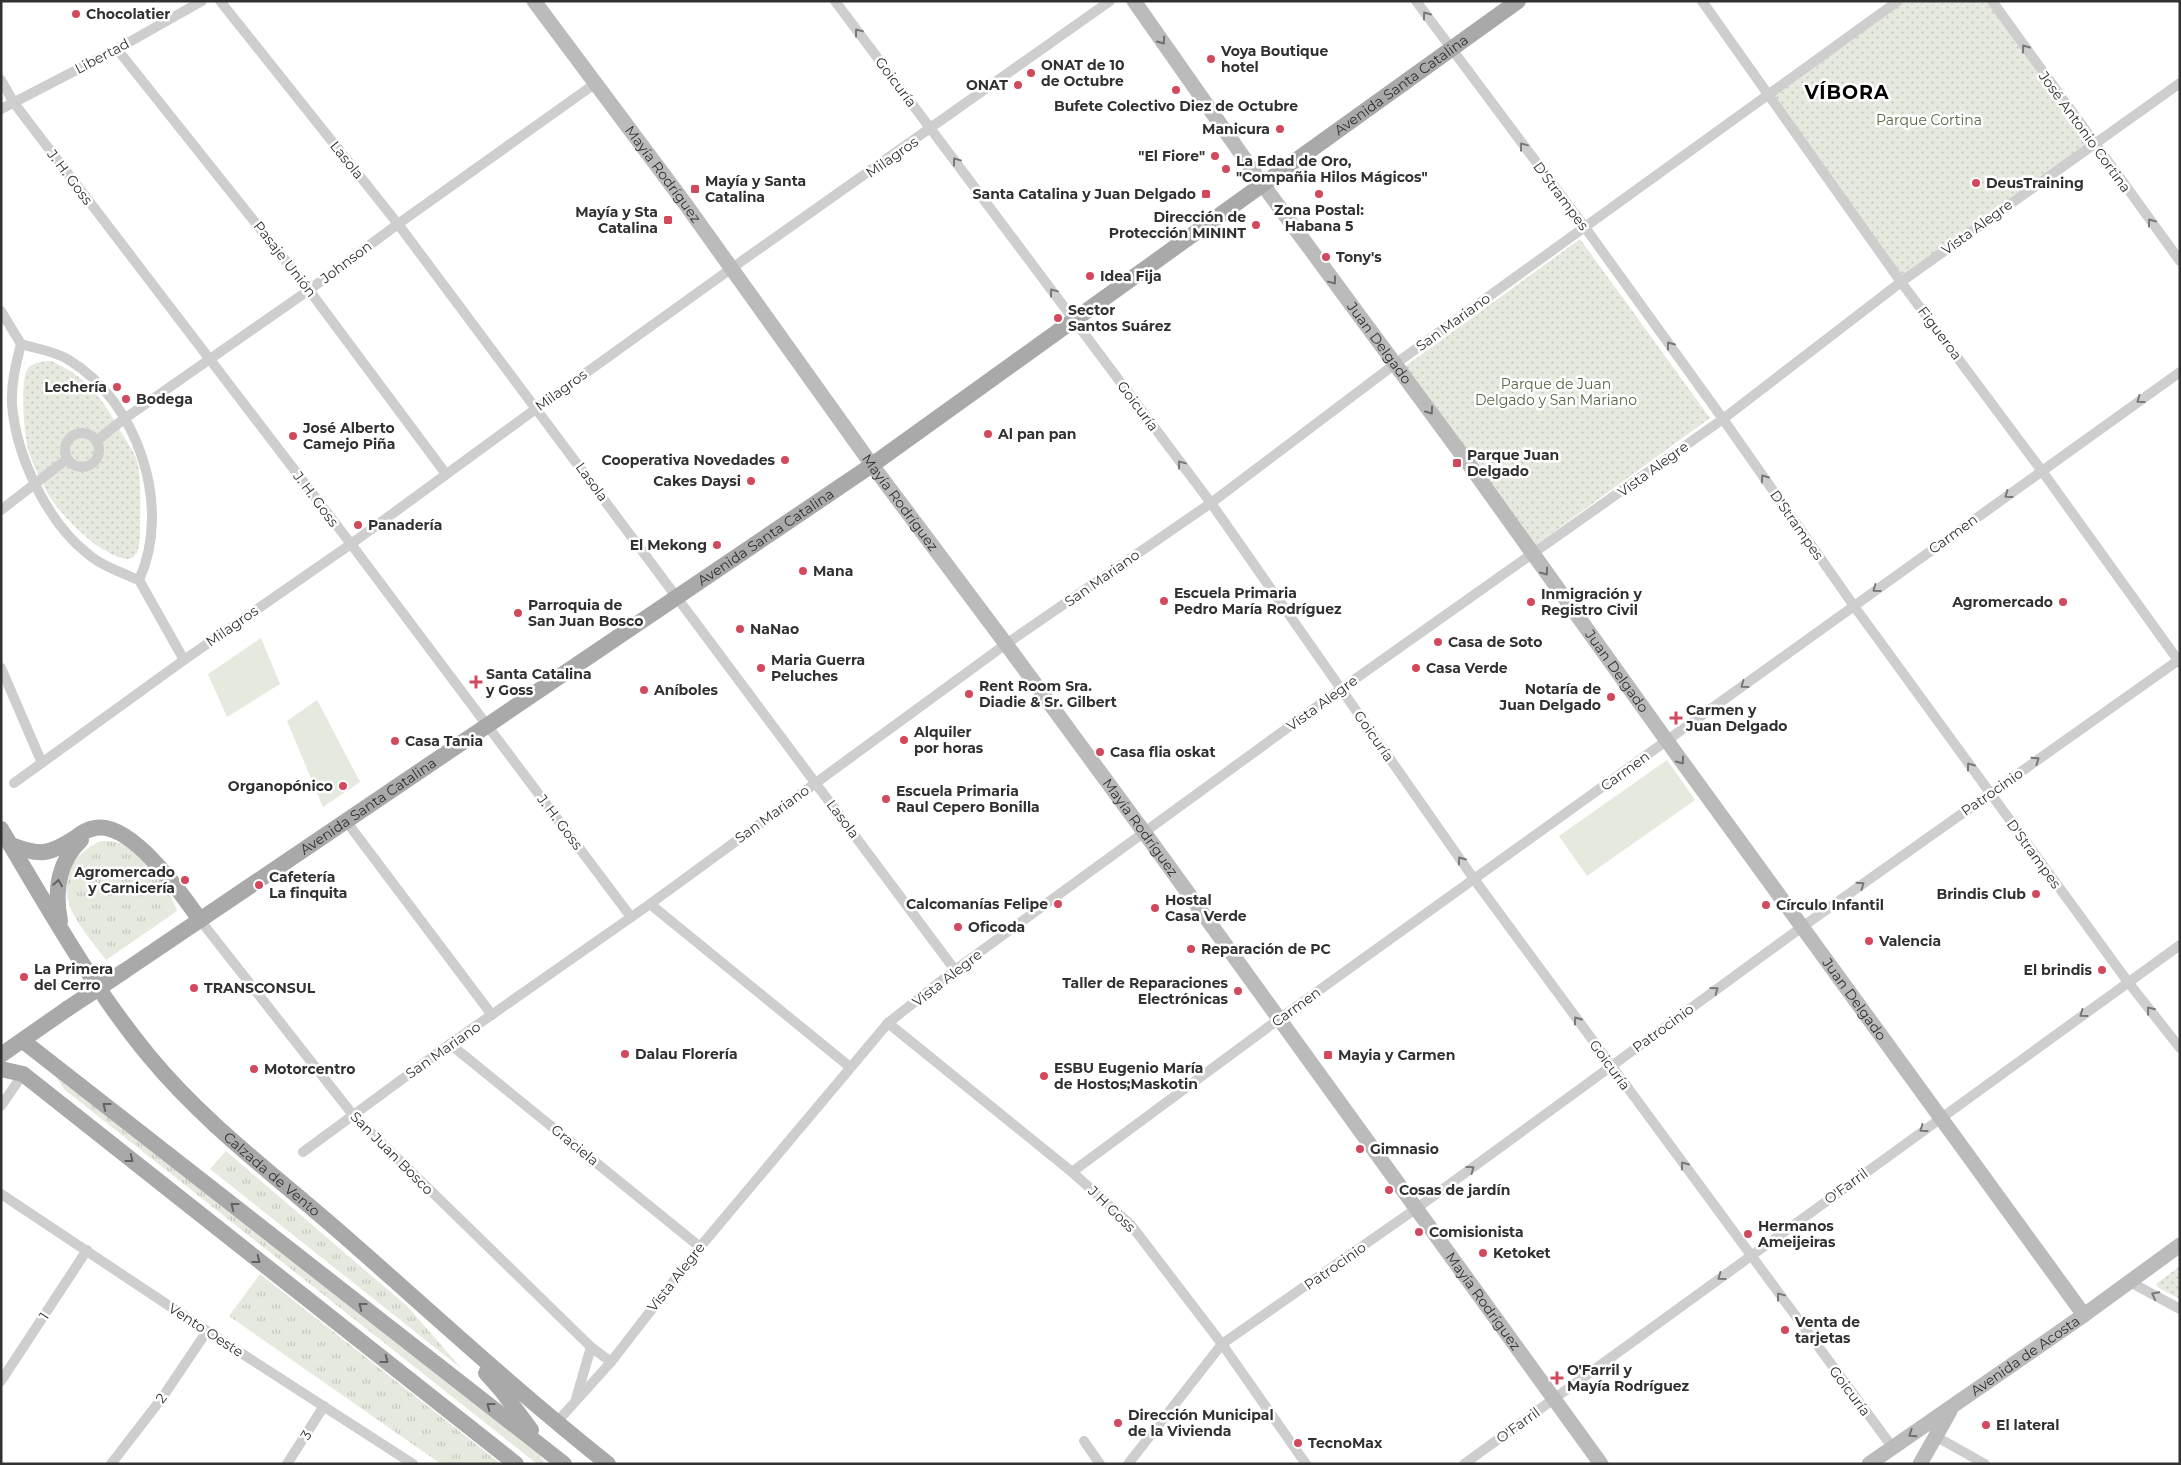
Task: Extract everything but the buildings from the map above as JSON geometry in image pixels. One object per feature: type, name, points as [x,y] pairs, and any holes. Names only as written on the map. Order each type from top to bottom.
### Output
[{"type":"main road","name":"Mayía Rodríguez","points":[[534,1],[732,268],[872,465],[1144,832],[1418,1208],[1601,1464]]},
{"type":"main road","name":"Juan Delgado","points":[[1134,1],[1263,185],[1396,364],[2084,1315]]},
{"type":"main road","name":"Avenida Santa Catalina","points":[[1,1055],[872,465],[1518,1]]},
{"type":"main road","points":[[11,846],[31,853],[46,853],[95,828],[110,829],[127,837],[143,849],[200,920]]},
{"type":"main road","name":"Calzada de Vento","points":[[1,829],[86,969],[149,1056],[184,1095],[232,1141],[283,1182],[556,1423],[608,1464]]},
{"type":"main road","points":[[63,931],[57,907],[57,888],[65,859],[84,838],[92,835],[109,834],[127,837]]},
{"type":"main road","points":[[23,1074],[18,1052],[23,1041],[564,1464]]},
{"type":"main road","points":[[1,1069],[23,1074],[516,1464]]},
{"type":"main road","name":"Avenida de Acosta","points":[[1869,1464],[2084,1315],[2180,1245]]},
{"type":"main road","points":[[422,1303],[502,1391],[555,1464]]},
{"type":"main road","points":[[1920,1464],[1952,1407]]},
{"type":"street","name":"Libertad","points":[[1,109],[117,49],[202,1]]},
{"type":"street","name":"Lasola","points":[[220,1],[398,224],[955,970]]},
{"type":"street","name":"Goicuría","points":[[835,1],[932,128],[1211,503],[1474,879],[1893,1448]]},
{"type":"street","name":"Milagros","points":[[14,783],[184,660],[351,544],[732,268],[1110,1]]},
{"type":"street","name":"D'Strampes","points":[[1416,1],[1584,226],[1723,419],[1854,606],[1990,793],[2128,982],[2180,1048]]},
{"type":"street","name":"Figueroa","points":[[1702,1],[1901,282],[2042,470],[2179,661]]},
{"type":"street","name":"San Mariano","points":[[304,1152],[450,1044],[650,904],[1006,644],[1211,503],[1584,226],[1898,1]]},
{"type":"street","name":"José Antonio Cortina","points":[[1992,1],[2180,261]]},
{"type":"street","name":"Pasaje Unión","points":[[117,49],[310,290],[446,474]]},
{"type":"street","name":"J. H. Goss","points":[[1,80],[14,103],[351,544],[631,917]]},
{"type":"street","name":"Johnson","points":[[96,442],[124,419],[310,290],[398,224],[596,83]]},
{"type":"street","name":"Vista Alegre","points":[[556,1423],[611,1362],[700,1247],[888,1024],[955,970],[1340,688],[1723,419],[1901,282],[2180,83]]},
{"type":"street","points":[[1,311],[22,344],[58,354],[82,369],[99,384],[113,401],[140,448],[152,517],[145,566],[139,580]]},
{"type":"street","points":[[22,344],[13,376],[12,404],[21,448],[47,506],[61,527],[89,555],[139,580],[184,660]]},
{"type":"street","name":"Carmen","points":[[1072,1172],[1279,1019],[2180,372]]},
{"type":"street","points":[[85,434],[96,442],[98,455],[92,464],[81,467],[76,466],[67,459],[66,443],[74,435],[85,434]]},
{"type":"street","points":[[1,510],[67,459]]},
{"type":"street","name":"Patrocinio","points":[[1128,1464],[1222,1344],[1418,1208],[1802,927],[2179,661]]},
{"type":"street","points":[[1,668],[42,763]]},
{"type":"street","points":[[346,821],[492,1015]]},
{"type":"street","points":[[650,904],[850,1067]]},
{"type":"street","name":"San Juan Bosco","points":[[200,920],[352,1115],[591,1347],[611,1362]]},
{"type":"street","name":"O'Farril","points":[[1464,1464],[1940,1117],[2180,945]]},
{"type":"street","name":"J H Goss","points":[[888,1024],[1072,1172],[1131,1225],[1222,1344],[1306,1464]]},
{"type":"street","name":"Graciela","points":[[450,1044],[700,1247]]},
{"type":"street","points":[[1,1106],[23,1074]]},
{"type":"street","name":"Vento Oeste","points":[[1,1194],[207,1331],[414,1464]]},
{"type":"street","name":"1","points":[[1,1381],[87,1250]]},
{"type":"street","points":[[2130,1282],[2180,1309]]},
{"type":"street","name":"2","points":[[111,1464],[162,1398],[207,1331]]},
{"type":"street","points":[[575,1404],[591,1347]]},
{"type":"street","name":"3","points":[[287,1464],[324,1406]]},
{"type":"street","points":[[1935,1436],[1985,1464]]},
{"type":"street","points":[[1084,1441],[1100,1464]]},
{"type":"green space","name":"Parque Cortina","points":[[1898,1],[1992,1],[2094,144],[1901,282],[1768,95]]},
{"type":"green space","name":"Parque de Juan Delgado y San Mariano","points":[[1580,239],[1710,418],[1533,547],[1403,368]]},
{"type":"green space","points":[[51,361],[84,381],[100,399],[136,458],[140,481],[140,539],[137,552],[132,558],[124,559],[112,554],[95,544],[81,532],[54,503],[33,464],[27,445],[24,423],[23,398],[25,376],[27,370],[32,365]]},
{"type":"green space","points":[[261,638],[280,684],[227,717],[208,674]]},
{"type":"green space","points":[[317,700],[360,782],[323,807],[287,721]]},
{"type":"green space","points":[[1667,760],[1695,800],[1587,876],[1559,836]]},
{"type":"green space","points":[[101,841],[120,843],[138,853],[165,886],[177,911],[106,960],[76,918],[69,904],[67,893],[68,874],[77,858],[84,851]]},
{"type":"green space","points":[[56,1077],[539,1455],[546,1464],[537,1464],[65,1090]]},
{"type":"green space","points":[[226,1151],[408,1307],[462,1369],[210,1169]]},
{"type":"green space","points":[[2180,1266],[2180,1299],[2159,1288],[2156,1284]]},
{"type":"green space","points":[[260,1274],[501,1464],[441,1464],[229,1316]]},
{"type":"place","name":"Chocolatier","points":[[76,14]]},
{"type":"place","name":"Voya Boutique hotel","points":[[1211,59]]},
{"type":"place","name":"ONAT de 10 de Octubre","points":[[1031,73]]},
{"type":"place","name":"ONAT","points":[[1018,85]]},
{"type":"place","name":"Bufete Colectivo Diez de Octubre","points":[[1176,90]]},
{"type":"place","name":"Manicura","points":[[1280,129]]},
{"type":"place","name":"\"El Fiore\"","points":[[1215,156]]},
{"type":"place","name":"La Edad de Oro, \"Compañia Hilos Mágicos\"","points":[[1226,169]]},
{"type":"place","name":"DeusTraining","points":[[1976,183]]},
{"type":"place","name":"Mayía y Santa Catalina","points":[[695,189]]},
{"type":"place","name":"Santa Catalina y Juan Delgado","points":[[1206,194]]},
{"type":"place","name":"Zona Postal: Habana 5","points":[[1319,194]]},
{"type":"place","name":"Mayía y Sta Catalina","points":[[668,220]]},
{"type":"place","name":"Dirección de Protección MININT","points":[[1256,225]]},
{"type":"place","name":"Tony's","points":[[1326,257]]},
{"type":"place","name":"Idea Fija","points":[[1090,276]]},
{"type":"place","name":"Sector Santos Suárez","points":[[1058,318]]},
{"type":"place","name":"Lechería","points":[[117,387]]},
{"type":"place","name":"Bodega","points":[[126,399]]},
{"type":"place","name":"Al pan pan","points":[[988,434]]},
{"type":"place","name":"José Alberto Camejo Piña","points":[[293,436]]},
{"type":"place","name":"Cooperativa Novedades","points":[[785,460]]},
{"type":"place","name":"Parque Juan Delgado","points":[[1457,463]]},
{"type":"place","name":"Cakes Daysi","points":[[751,481]]},
{"type":"place","name":"Panadería","points":[[358,525]]},
{"type":"place","name":"El Mekong","points":[[717,545]]},
{"type":"place","name":"Mana","points":[[803,571]]},
{"type":"place","name":"Escuela Primaria Pedro María Rodríguez","points":[[1164,601]]},
{"type":"place","name":"Inmigración y Registro Civil","points":[[1531,602]]},
{"type":"place","name":"Agromercado","points":[[2063,602]]},
{"type":"place","name":"Parroquia de San Juan Bosco","points":[[518,613]]},
{"type":"place","name":"NaNao","points":[[740,629]]},
{"type":"place","name":"Casa de Soto","points":[[1438,642]]},
{"type":"place","name":"Maria Guerra Peluches","points":[[761,668]]},
{"type":"place","name":"Casa Verde","points":[[1416,668]]},
{"type":"place","name":"Santa Catalina y Goss","points":[[476,682]]},
{"type":"place","name":"Aníboles","points":[[644,690]]},
{"type":"place","name":"Rent Room Sra. Diadie & Sr. Gilbert","points":[[969,694]]},
{"type":"place","name":"Notaría de Juan Delgado","points":[[1611,697]]},
{"type":"place","name":"Carmen y Juan Delgado","points":[[1676,718]]},
{"type":"place","name":"Alquiler por horas","points":[[904,740]]},
{"type":"place","name":"Casa Tania","points":[[395,741]]},
{"type":"place","name":"Casa flia oskat","points":[[1100,752]]},
{"type":"place","name":"Organopónico","points":[[343,786]]},
{"type":"place","name":"Escuela Primaria Raul Cepero Bonilla","points":[[886,799]]},
{"type":"place","name":"Agromercado y Carnicería","points":[[185,880]]},
{"type":"place","name":"Cafetería La finquita","points":[[259,885]]},
{"type":"place","name":"Brindis Club","points":[[2036,894]]},
{"type":"place","name":"Calcomanías Felipe","points":[[1058,904]]},
{"type":"place","name":"Círculo Infantil","points":[[1766,905]]},
{"type":"place","name":"Hostal Casa Verde","points":[[1155,908]]},
{"type":"place","name":"Oficoda","points":[[958,927]]},
{"type":"place","name":"Valencia","points":[[1869,941]]},
{"type":"place","name":"Reparación de PC","points":[[1191,949]]},
{"type":"place","name":"El brindis","points":[[2102,970]]},
{"type":"place","name":"La Primera del Cerro","points":[[24,977]]},
{"type":"place","name":"TRANSCONSUL","points":[[194,988]]},
{"type":"place","name":"Taller de Reparaciones Electrónicas","points":[[1238,991]]},
{"type":"place","name":"Dalau Florería","points":[[625,1054]]},
{"type":"place","name":"Mayia y Carmen","points":[[1328,1055]]},
{"type":"place","name":"Motorcentro","points":[[254,1069]]},
{"type":"place","name":"ESBU Eugenio María de Hostos;Maskotin","points":[[1044,1076]]},
{"type":"place","name":"Gimnasio","points":[[1360,1149]]},
{"type":"place","name":"Cosas de jardín","points":[[1389,1190]]},
{"type":"place","name":"Comisionista","points":[[1419,1232]]},
{"type":"place","name":"Hermanos Ameijeiras","points":[[1748,1234]]},
{"type":"place","name":"Ketoket","points":[[1483,1253]]},
{"type":"place","name":"Venta de tarjetas","points":[[1785,1330]]},
{"type":"place","name":"O'Farril y Mayía Rodríguez","points":[[1557,1378]]},
{"type":"place","name":"Dirección Municipal de la Vivienda","points":[[1118,1423]]},
{"type":"place","name":"El lateral","points":[[1986,1425]]},
{"type":"place","name":"TecnoMax","points":[[1298,1443]]},
{"type":"district","name":"VÍBORA","points":[[1847,92]]}]
